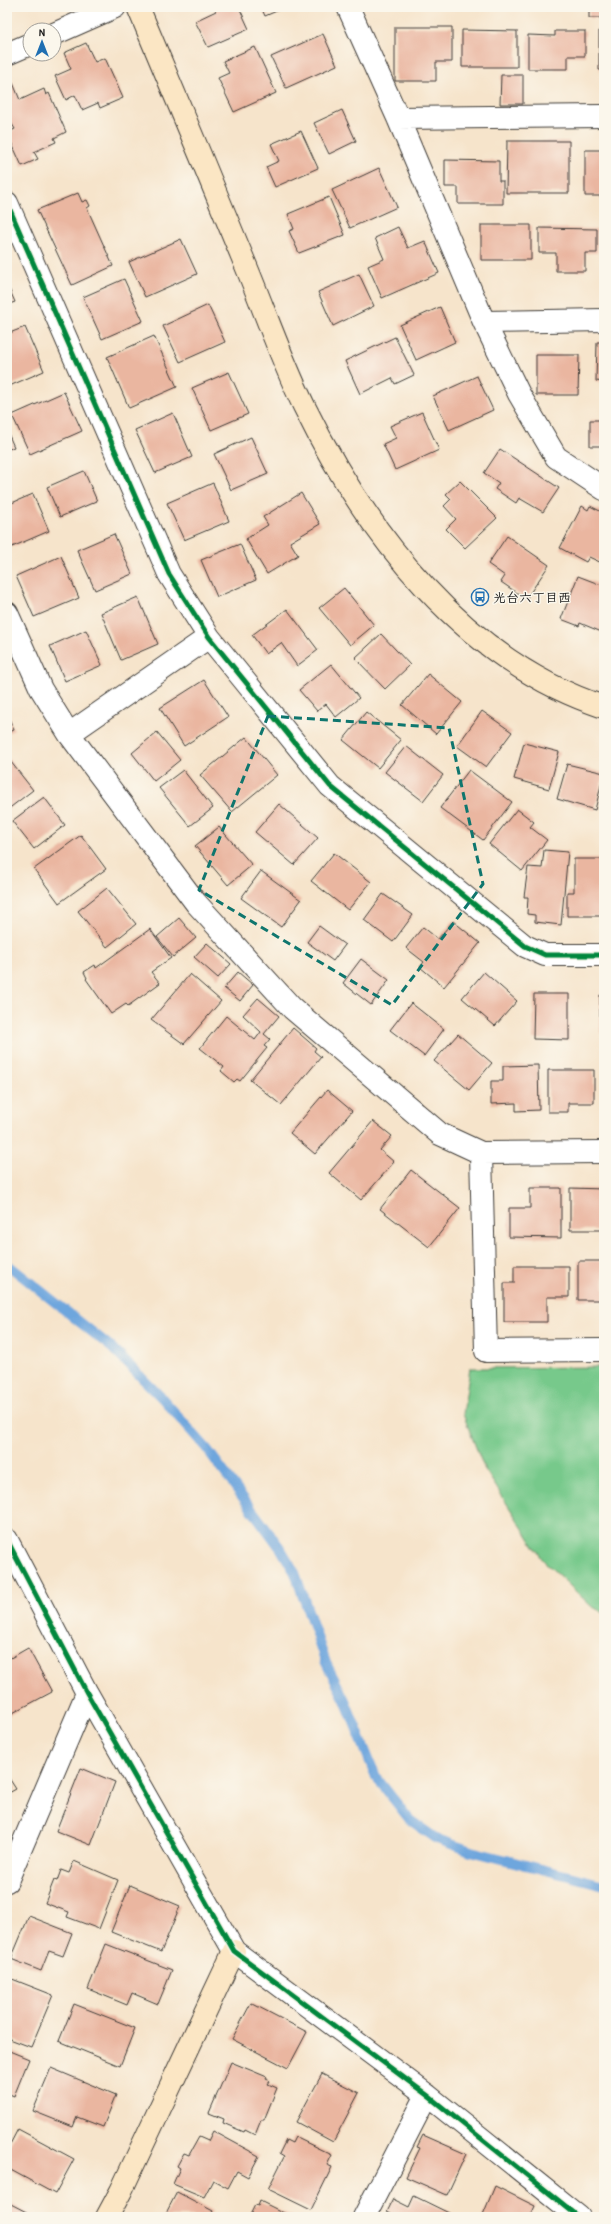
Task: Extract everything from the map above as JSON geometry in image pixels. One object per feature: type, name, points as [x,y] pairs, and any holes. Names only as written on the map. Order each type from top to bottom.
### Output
[{"type":"street","points":[[62,30],[115,7]]},
{"type":"street","points":[[138,7],[304,406],[352,494],[416,580],[469,631],[538,678],[604,707]]},
{"type":"street","points":[[348,7],[398,118],[484,322],[519,394],[556,457],[604,489]]},
{"type":"street","points":[[7,54],[22,47]]},
{"type":"street","points":[[398,118],[604,116]]},
{"type":"street","points":[[7,204],[169,574],[209,637],[330,786],[525,946],[545,955],[604,955]]},
{"type":"street","points":[[484,322],[604,320]]},
{"type":"street","points":[[7,613],[41,689],[69,734],[196,903],[292,1008],[440,1134],[481,1153],[604,1152]]},
{"type":"street","points":[[69,734],[209,637]]},
{"type":"street","points":[[481,1153],[486,1350],[604,1350]]},
{"type":"street","points":[[7,1540],[87,1693],[234,1951],[427,2095],[579,2217]]},
{"type":"street","points":[[7,1881],[87,1693]]},
{"type":"street","points":[[107,2217],[121,2192],[234,1951]]},
{"type":"street","points":[[364,2217],[427,2095]]},
{"type":"highlighted area","points":[[268,716],[449,728],[483,884],[392,1005],[199,890]]},
{"type":"green space","points":[[604,1367],[604,1613],[591,1606],[543,1560],[484,1468],[463,1414],[470,1368]]},
{"type":"building","points":[[214,7],[239,7],[249,29],[208,47],[195,21],[216,11]]},
{"type":"building","points":[[261,7],[286,7],[265,16]]},
{"type":"building","points":[[589,7],[603,7],[603,18],[589,18]]},
{"type":"building","points":[[395,27],[452,27],[452,62],[436,62],[436,81],[395,81]]},
{"type":"building","points":[[462,30],[517,31],[517,67],[462,67]]},
{"type":"building","points":[[555,31],[585,31],[585,56],[568,56],[568,69],[528,69],[528,35],[555,36]]},
{"type":"building","points":[[599,31],[604,31],[604,70],[599,70]]},
{"type":"building","points":[[323,34],[337,65],[286,88],[271,57]]},
{"type":"building","points":[[86,43],[95,62],[105,58],[123,98],[100,108],[98,103],[82,110],[75,95],[66,100],[55,76],[71,69],[64,53]]},
{"type":"building","points":[[255,47],[276,93],[234,112],[218,78],[229,73],[223,61]]},
{"type":"building","points":[[501,75],[523,75],[523,104],[500,104]]},
{"type":"building","points":[[13,83],[20,100],[44,89],[46,95],[49,93],[66,132],[54,138],[56,142],[34,152],[38,159],[22,166],[7,133],[15,129],[7,116],[7,86]]},
{"type":"building","points":[[342,110],[356,141],[329,154],[314,123]]},
{"type":"building","points":[[301,131],[318,168],[275,187],[266,167],[279,161],[271,144]]},
{"type":"building","points":[[507,141],[569,141],[569,193],[506,193]]},
{"type":"building","points":[[585,150],[604,150],[604,196],[585,196]]},
{"type":"building","points":[[445,160],[499,161],[499,181],[503,181],[503,204],[458,204],[458,187],[445,187]]},
{"type":"building","points":[[379,168],[397,207],[350,228],[332,190]]},
{"type":"building","points":[[78,193],[82,202],[87,200],[90,206],[87,208],[113,266],[72,285],[37,210]]},
{"type":"building","points":[[329,197],[345,235],[299,253],[289,231],[294,229],[288,214]]},
{"type":"building","points":[[481,225],[531,225],[531,260],[481,260]]},
{"type":"building","points":[[398,227],[408,248],[425,241],[439,273],[382,298],[368,266],[384,259],[375,238]]},
{"type":"building","points":[[539,228],[597,229],[597,253],[585,253],[585,271],[556,271],[556,253],[539,253]]},
{"type":"building","points":[[181,239],[197,274],[145,297],[129,262]]},
{"type":"building","points":[[359,274],[374,306],[333,326],[318,292]]},
{"type":"building","points":[[124,279],[143,321],[102,339],[83,297]]},
{"type":"building","points":[[7,284],[15,302],[7,305]]},
{"type":"building","points":[[208,305],[225,342],[180,362],[163,326]]},
{"type":"building","points":[[440,307],[455,342],[416,360],[400,325]]},
{"type":"building","points":[[25,327],[44,371],[7,387],[7,334]]},
{"type":"building","points":[[154,336],[177,387],[129,408],[107,357]]},
{"type":"building","points":[[395,337],[414,375],[395,384],[392,378],[360,394],[345,361]]},
{"type":"building","points":[[597,342],[604,342],[604,382],[596,381]]},
{"type":"building","points":[[536,355],[579,355],[578,395],[536,395]]},
{"type":"building","points":[[229,372],[248,414],[211,430],[192,388]]},
{"type":"building","points":[[477,376],[493,410],[449,430],[433,396]]},
{"type":"building","points":[[64,392],[82,431],[30,454],[12,415]]},
{"type":"building","points":[[422,412],[439,450],[395,470],[383,444],[396,438],[390,426]]},
{"type":"building","points":[[173,413],[192,457],[155,473],[135,430]]},
{"type":"building","points":[[590,420],[604,420],[604,446],[590,446]]},
{"type":"building","points":[[7,431],[14,447],[7,450]]},
{"type":"building","points":[[251,437],[268,474],[231,490],[214,454]]},
{"type":"building","points":[[500,449],[559,488],[543,512],[519,498],[516,503],[495,489],[499,483],[484,473]]},
{"type":"building","points":[[84,471],[97,501],[60,517],[47,487]]},
{"type":"building","points":[[460,481],[497,518],[465,548],[446,529],[456,519],[444,506],[451,499],[446,494]]},
{"type":"building","points":[[213,483],[229,521],[184,540],[167,503]]},
{"type":"building","points":[[301,493],[320,524],[290,542],[298,555],[267,574],[246,539],[268,525],[263,517]]},
{"type":"building","points":[[33,494],[49,531],[12,547],[7,535],[7,505]]},
{"type":"building","points":[[582,506],[588,510],[590,506],[604,513],[604,564],[589,557],[586,562],[560,548]]},
{"type":"building","points":[[114,534],[132,574],[95,590],[77,550]]},
{"type":"building","points":[[507,536],[549,565],[526,599],[501,582],[505,576],[488,564]]},
{"type":"building","points":[[240,544],[256,580],[217,597],[201,560]]},
{"type":"building","points":[[61,556],[79,598],[34,617],[16,576]]},
{"type":"building","points":[[578,576],[604,586],[604,633],[580,623],[579,626],[561,619]]},
{"type":"building","points":[[344,588],[374,625],[350,645],[319,608]]},
{"type":"building","points":[[138,597],[158,644],[121,660],[101,613]]},
{"type":"building","points":[[287,609],[318,650],[297,666],[281,643],[266,654],[252,635]]},
{"type":"building","points":[[86,630],[102,665],[65,681],[50,646]]},
{"type":"building","points":[[381,634],[410,665],[385,689],[355,658]]},
{"type":"building","points":[[331,664],[359,698],[336,717],[326,704],[317,711],[299,690]]},
{"type":"building","points":[[428,674],[462,702],[436,734],[402,705]]},
{"type":"building","points":[[204,680],[228,717],[184,746],[160,708]]},
{"type":"building","points":[[482,711],[512,732],[486,767],[457,746]]},
{"type":"building","points":[[366,712],[401,740],[378,768],[343,740]]},
{"type":"building","points":[[7,714],[14,730],[7,733]]},
{"type":"building","points":[[157,732],[180,760],[154,781],[132,753]]},
{"type":"building","points":[[246,737],[277,775],[232,812],[200,775]]},
{"type":"building","points":[[524,743],[559,752],[549,789],[514,779]]},
{"type":"building","points":[[406,746],[443,775],[423,801],[385,772]]},
{"type":"building","points":[[7,757],[33,790],[7,810]]},
{"type":"building","points":[[567,764],[604,773],[595,810],[557,799]]},
{"type":"building","points":[[183,770],[213,808],[190,826],[159,788]]},
{"type":"building","points":[[469,770],[512,802],[483,840],[440,808]]},
{"type":"building","points":[[44,797],[65,825],[34,849],[12,821]]},
{"type":"building","points":[[279,804],[318,838],[294,865],[255,832]]},
{"type":"building","points":[[517,809],[534,822],[530,827],[547,840],[522,871],[489,844]]},
{"type":"building","points":[[219,827],[252,865],[228,885],[195,846]]},
{"type":"building","points":[[81,835],[106,869],[59,903],[34,869]]},
{"type":"building","points":[[544,850],[568,852],[561,925],[535,922],[535,915],[527,914],[528,897],[524,897],[528,867],[542,868]]},
{"type":"building","points":[[334,853],[371,882],[348,910],[311,881]]},
{"type":"building","points":[[574,859],[604,859],[604,916],[567,916],[567,892],[574,892]]},
{"type":"building","points":[[261,871],[301,900],[281,927],[241,898]]},
{"type":"building","points":[[107,888],[136,924],[107,947],[78,911]]},
{"type":"building","points":[[383,894],[413,915],[393,942],[364,920]]},
{"type":"building","points":[[179,918],[196,938],[173,957],[157,937]]},
{"type":"building","points":[[453,921],[480,943],[444,987],[420,967],[424,962],[406,948],[423,927],[438,939]]},
{"type":"building","points":[[319,926],[345,945],[333,961],[307,942]]},
{"type":"building","points":[[150,929],[171,958],[151,972],[160,983],[128,1006],[126,1004],[111,1014],[86,979],[87,978],[84,972],[95,965],[96,968]]},
{"type":"building","points":[[207,943],[231,964],[218,978],[194,957]]},
{"type":"building","points":[[361,959],[389,980],[371,1005],[343,983]]},
{"type":"building","points":[[238,972],[253,985],[240,1001],[224,988]]},
{"type":"building","points":[[484,972],[517,1001],[495,1026],[462,998]]},
{"type":"building","points":[[190,974],[221,1001],[184,1044],[151,1020]]},
{"type":"building","points":[[534,994],[569,994],[569,1040],[533,1039]]},
{"type":"building","points":[[600,995],[604,995],[604,1033],[600,1033]]},
{"type":"building","points":[[258,998],[279,1016],[264,1034],[270,1039],[264,1046],[267,1048],[240,1081],[237,1079],[234,1082],[221,1071],[224,1067],[200,1048],[226,1016],[255,1040],[261,1032],[243,1015]]},
{"type":"building","points":[[411,1003],[444,1029],[424,1056],[390,1030]]},
{"type":"building","points":[[293,1028],[316,1048],[314,1051],[321,1057],[281,1105],[250,1080]]},
{"type":"building","points":[[458,1034],[492,1063],[469,1090],[434,1061]]},
{"type":"building","points":[[538,1065],[539,1110],[516,1111],[516,1103],[491,1104],[491,1081],[503,1081],[503,1066]]},
{"type":"building","points":[[548,1070],[594,1070],[594,1103],[568,1103],[568,1112],[548,1112]]},
{"type":"building","points":[[327,1090],[352,1111],[315,1154],[290,1133]]},
{"type":"building","points":[[373,1121],[392,1136],[380,1150],[394,1162],[361,1200],[329,1173]]},
{"type":"building","points":[[411,1170],[460,1208],[429,1247],[380,1209]]},
{"type":"building","points":[[530,1188],[561,1188],[561,1238],[509,1237],[509,1208],[530,1208]]},
{"type":"building","points":[[570,1188],[604,1189],[604,1230],[570,1230]]},
{"type":"building","points":[[578,1261],[604,1261],[604,1300],[578,1300]]},
{"type":"building","points":[[514,1266],[569,1266],[569,1297],[547,1297],[547,1322],[504,1322],[504,1283],[514,1283]]},
{"type":"building","points":[[28,1648],[52,1692],[7,1716],[7,1660]]},
{"type":"building","points":[[81,1768],[115,1782],[91,1845],[56,1831]]},
{"type":"building","points":[[7,1775],[16,1789],[7,1794]]},
{"type":"building","points":[[74,1861],[118,1880],[99,1929],[67,1917],[69,1912],[45,1903],[54,1880],[57,1881],[61,1870],[69,1873]]},
{"type":"building","points":[[130,1885],[180,1906],[161,1952],[111,1932]]},
{"type":"building","points":[[29,1916],[72,1933],[63,1956],[49,1951],[41,1971],[11,1959]]},
{"type":"building","points":[[106,1944],[172,1970],[158,2004],[132,1993],[127,2005],[88,1989]]},
{"type":"building","points":[[7,1977],[53,1995],[31,2047],[7,2038]]},
{"type":"building","points":[[251,2003],[307,2032],[288,2068],[232,2039]]},
{"type":"building","points":[[74,2004],[135,2028],[120,2066],[59,2041]]},
{"type":"building","points":[[7,2050],[29,2059],[14,2096],[7,2093]]},
{"type":"building","points":[[231,2062],[267,2077],[266,2079],[270,2081],[268,2084],[277,2088],[264,2120],[261,2120],[255,2135],[223,2123],[224,2119],[209,2113]]},
{"type":"building","points":[[51,2068],[116,2095],[103,2127],[77,2117],[73,2127],[33,2111]]},
{"type":"building","points":[[322,2074],[359,2093],[333,2142],[296,2122]]},
{"type":"building","points":[[18,2129],[74,2159],[55,2194],[7,2168],[7,2150]]},
{"type":"building","points":[[213,2131],[259,2156],[248,2177],[237,2171],[228,2188],[213,2180],[204,2197],[173,2184],[180,2168],[177,2166],[184,2153],[189,2155],[199,2137],[208,2141]]},
{"type":"building","points":[[423,2135],[466,2154],[447,2195],[406,2177],[420,2148],[417,2147]]},
{"type":"building","points":[[295,2137],[332,2155],[327,2165],[332,2167],[311,2210],[268,2189],[284,2157],[279,2154],[286,2140],[292,2143]]},
{"type":"building","points":[[495,2186],[535,2206],[530,2217],[482,2217]]},
{"type":"building","points":[[177,2192],[213,2211],[210,2217],[164,2217]]},
{"type":"building","points":[[414,2196],[453,2215],[452,2217],[389,2217],[391,2213],[387,2211],[393,2199],[409,2207]]},
{"type":"building","points":[[260,2201],[292,2217],[249,2217],[255,2205],[258,2206]]},
{"type":"building","points":[[7,2202],[36,2217],[7,2217]]},
{"type":"waterway","points":[[7,1264],[111,1347],[162,1398],[207,1449],[281,1549],[295,1573],[326,1663],[345,1700],[376,1777],[410,1820],[437,1839],[471,1851],[604,1885]]},
{"type":"cycle path","points":[[7,203],[169,574],[209,637],[330,786],[525,946],[545,955],[604,955]]},
{"type":"cycle path","points":[[7,1540],[87,1693],[234,1951],[427,2095],[579,2217]]},
{"type":"place","name":"光台六丁目西","points":[[480,597]]}]
